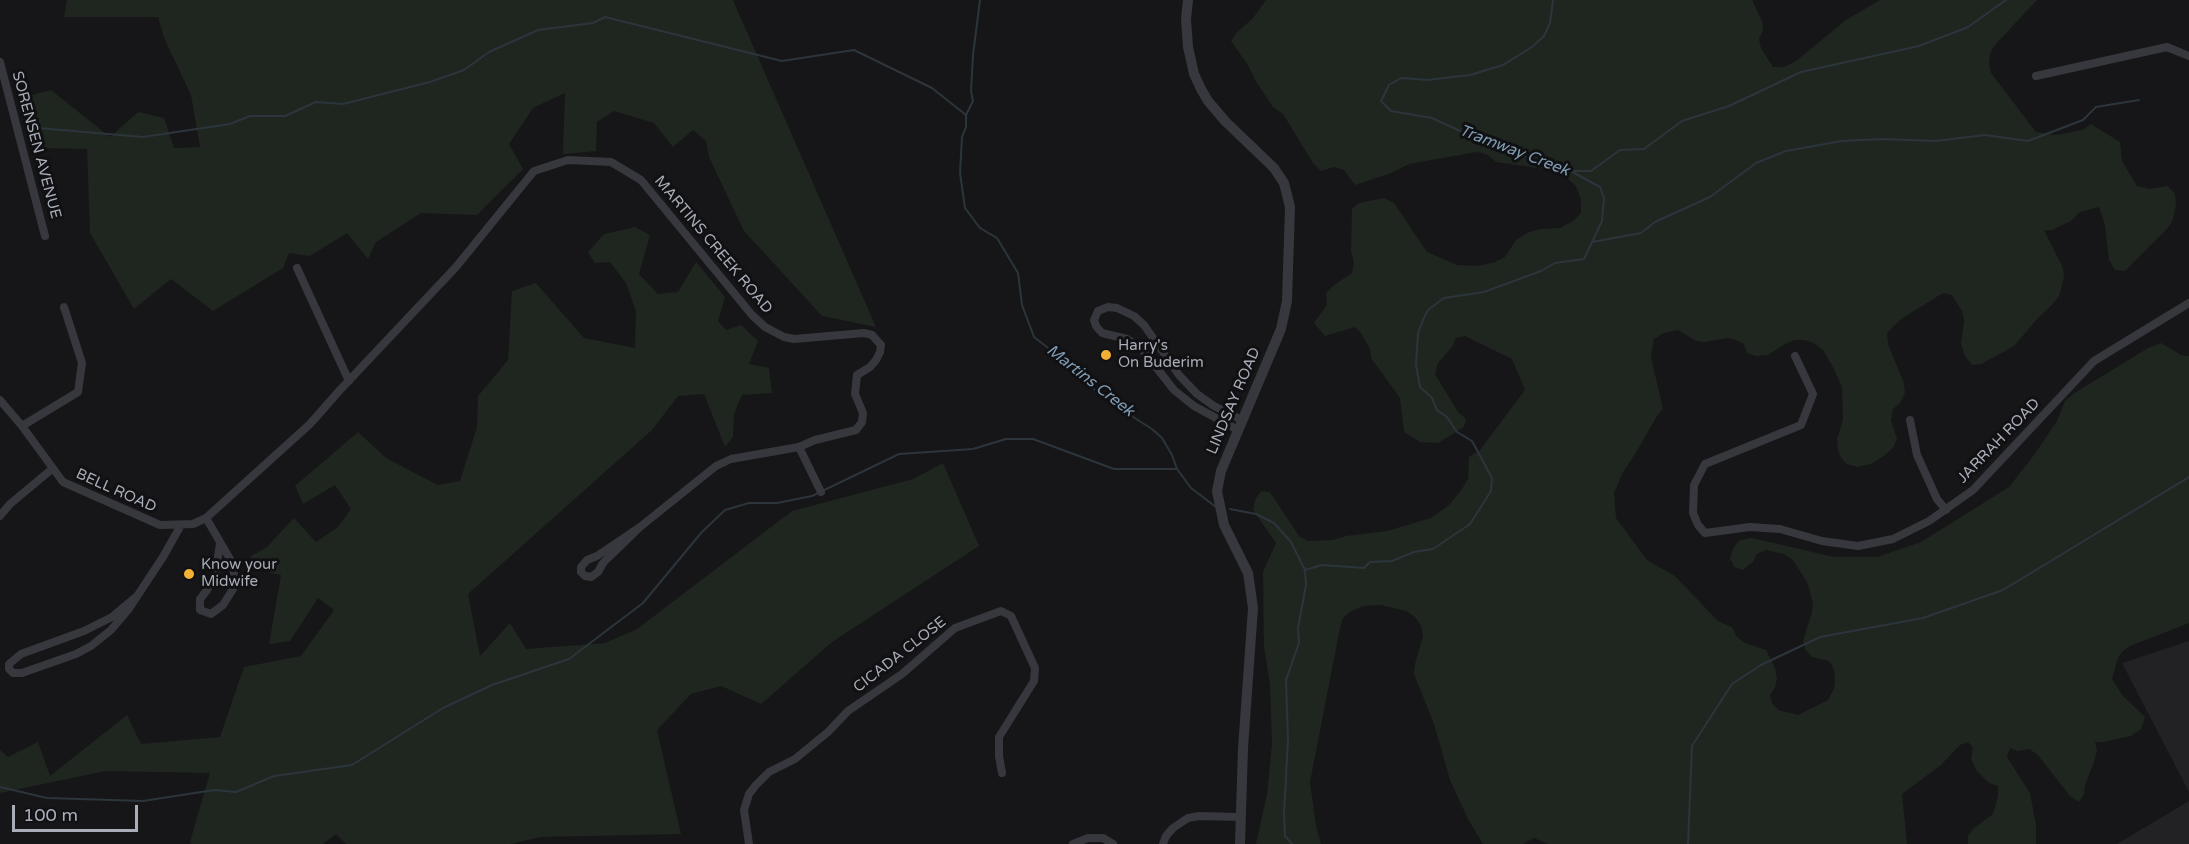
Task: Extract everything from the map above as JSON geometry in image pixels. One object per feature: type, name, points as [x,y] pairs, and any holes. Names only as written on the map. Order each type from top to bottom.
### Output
[{"type":"street","name":"LINDSAY ROAD","points":[[1188,0],[1186,20],[1188,46],[1192,67],[1201,89],[1225,121],[1275,168],[1284,183],[1290,207],[1284,315],[1272,354],[1221,471],[1217,491],[1224,525],[1248,573],[1253,608],[1243,748],[1240,844]]},
{"type":"street","points":[[2036,76],[2167,47],[2189,56]]},
{"type":"street","name":"SORENSEN AVENUE","points":[[0,62],[45,236]]},
{"type":"street","name":"MARTINS CREEK ROAD","points":[[349,381],[456,267],[534,171],[568,160],[611,162],[641,180],[752,315],[765,327],[784,337],[794,339],[864,333],[876,338],[881,345],[880,352],[870,367],[857,375],[855,394],[863,413],[862,422],[856,430],[816,440],[799,447],[731,459],[716,466],[640,526],[597,556],[587,560],[581,567],[581,572],[591,577],[598,572],[603,563],[640,526]]},
{"type":"street","points":[[297,268],[349,381]]},
{"type":"street","name":"JARRAH ROAD","points":[[1795,356],[1813,394],[1801,425],[1705,464],[1694,485],[1693,513],[1698,525],[1705,533],[1750,526],[1780,529],[1822,542],[1858,546],[1893,539],[1929,521],[1973,490],[2094,361],[2189,303]]},
{"type":"street","points":[[22,426],[78,392],[82,363],[64,307]]},
{"type":"street","points":[[1108,307],[1117,308],[1134,316],[1144,325],[1179,375],[1197,394],[1240,425],[1194,406],[1174,390],[1141,348],[1127,339],[1102,333],[1094,320],[1098,311],[1108,307]]},
{"type":"street","name":"BELL ROAD","points":[[0,400],[63,482],[160,525],[181,525],[193,524],[206,518],[310,424],[349,381]]},
{"type":"street","points":[[1910,420],[1917,455],[1937,498],[1946,510]]},
{"type":"street","points":[[799,447],[821,492]]},
{"type":"street","points":[[0,516],[10,504],[52,469]]},
{"type":"street","points":[[206,518],[220,543],[234,569],[233,589],[222,605],[211,614],[200,610],[200,599],[216,571],[220,543]]},
{"type":"street","points":[[136,596],[112,617],[84,631],[21,654],[9,664],[9,669],[13,674],[22,673],[92,646],[111,630],[136,596],[163,557],[181,525]]},
{"type":"street","name":"CICADA CLOSE","points":[[749,844],[744,810],[749,794],[769,772],[795,759],[828,732],[848,711],[902,674],[955,628],[1001,611],[1011,616],[1035,668],[1034,681],[999,737],[1002,773]]},
{"type":"street","points":[[1163,844],[1173,828],[1188,818],[1240,817]]},
{"type":"street","points":[[1073,844],[1088,838],[1096,838],[1109,840],[1113,844]]},
{"type":"shaded area","points":[[67,0],[733,0],[876,327],[822,316],[744,231],[709,157],[706,141],[693,130],[673,147],[654,123],[614,111],[597,122],[596,151],[563,154],[565,93],[533,108],[509,144],[523,169],[477,215],[421,213],[376,242],[368,259],[347,233],[310,256],[289,253],[283,268],[213,311],[171,279],[134,309],[90,233],[87,149],[35,148],[20,98],[51,90],[110,137],[138,112],[164,118],[174,148],[200,147],[191,95],[164,38],[158,17],[64,17]]},
{"type":"shaded area","points":[[1266,0],[1752,0],[1762,21],[1763,30],[1759,39],[1761,48],[1773,67],[1784,67],[1796,61],[1846,20],[1880,0],[2037,0],[1994,46],[1989,63],[1991,73],[2036,132],[2056,135],[2082,130],[2091,124],[2120,142],[2122,161],[2137,186],[2149,189],[2168,186],[2175,194],[2176,206],[2172,222],[2166,230],[2125,271],[2115,270],[2109,260],[2105,225],[2099,207],[2080,212],[2071,221],[2052,230],[2044,230],[2063,268],[2064,278],[2059,296],[2014,346],[1981,364],[1972,365],[1965,356],[1961,344],[1964,320],[1962,311],[1952,295],[1943,293],[1901,319],[1887,333],[1888,344],[1904,383],[1905,393],[1900,403],[1893,409],[1891,420],[1897,439],[1893,448],[1885,455],[1871,464],[1857,467],[1847,464],[1841,458],[1837,439],[1843,420],[1842,387],[1823,350],[1814,343],[1795,340],[1768,355],[1756,356],[1747,353],[1744,344],[1728,338],[1704,342],[1696,341],[1678,330],[1664,333],[1654,339],[1651,357],[1663,409],[1622,474],[1614,493],[1616,518],[1647,560],[1675,576],[1718,621],[1732,627],[1737,637],[1745,643],[1766,650],[1775,668],[1777,679],[1770,695],[1772,703],[1778,710],[1798,715],[1828,700],[1834,689],[1835,680],[1834,669],[1829,661],[1812,657],[1805,649],[1803,641],[1813,603],[1807,582],[1793,560],[1784,554],[1766,550],[1757,554],[1753,562],[1743,570],[1734,567],[1730,558],[1734,547],[1740,540],[1752,538],[1834,557],[1877,557],[1921,542],[2009,487],[2057,421],[2065,401],[2073,394],[2148,348],[2161,343],[2181,355],[2189,356],[2189,623],[2130,646],[2118,658],[2112,679],[2123,696],[2145,717],[2141,729],[2131,736],[2095,742],[2097,751],[2084,794],[2079,802],[2070,796],[2037,754],[2029,749],[2018,751],[2010,748],[2007,757],[2030,793],[2036,825],[2036,844],[1968,844],[1968,836],[1974,828],[1993,814],[1998,786],[1989,783],[1976,770],[1971,758],[1973,748],[1968,742],[1960,745],[1941,765],[1902,794],[1907,844],[1548,844],[1534,838],[1523,844],[1483,844],[1468,819],[1450,780],[1434,724],[1414,674],[1423,636],[1421,626],[1415,617],[1406,611],[1381,605],[1363,606],[1351,611],[1343,618],[1340,628],[1310,782],[1321,844],[1256,844],[1267,794],[1272,744],[1270,684],[1264,647],[1263,572],[1276,543],[1253,510],[1255,500],[1261,491],[1270,492],[1299,536],[1308,541],[1333,540],[1346,536],[1387,531],[1431,518],[1449,505],[1462,489],[1468,479],[1469,457],[1480,450],[1525,390],[1512,359],[1465,336],[1456,338],[1452,347],[1438,363],[1435,374],[1458,412],[1466,419],[1464,427],[1438,443],[1420,442],[1404,432],[1400,398],[1371,358],[1370,349],[1361,333],[1355,327],[1325,336],[1314,323],[1327,305],[1326,293],[1352,273],[1354,262],[1351,251],[1352,209],[1359,203],[1384,198],[1394,203],[1427,252],[1457,265],[1478,266],[1505,257],[1516,240],[1527,233],[1540,229],[1560,228],[1573,221],[1581,213],[1581,200],[1576,186],[1567,178],[1545,169],[1496,162],[1486,154],[1477,152],[1409,164],[1391,173],[1355,185],[1344,170],[1334,167],[1321,171],[1313,163],[1283,114],[1273,107],[1231,41]]},
{"type":"shaded area","points":[[635,227],[650,235],[639,274],[658,294],[678,292],[696,262],[725,297],[718,321],[726,330],[741,325],[758,341],[749,364],[769,368],[772,393],[742,395],[734,414],[733,437],[725,447],[704,394],[678,396],[652,430],[468,594],[480,656],[510,623],[526,649],[605,643],[637,629],[792,511],[913,479],[943,463],[979,546],[832,642],[761,704],[721,686],[691,694],[657,730],[681,834],[540,837],[511,844],[346,844],[336,834],[323,844],[192,844],[190,842],[210,773],[106,771],[0,793],[0,750],[8,757],[38,742],[50,776],[127,715],[141,744],[220,737],[244,667],[301,656],[334,610],[318,598],[290,641],[269,644],[281,575],[250,568],[251,556],[266,548],[294,518],[316,542],[338,527],[351,509],[335,485],[303,504],[295,486],[358,432],[386,458],[438,485],[460,481],[477,427],[478,396],[508,360],[512,291],[536,283],[584,338],[635,348],[636,311],[626,283],[610,262],[595,263],[588,252],[604,234]]},
{"type":"shaded area","points":[[2189,641],[2189,792],[2122,663]]},
{"type":"shaded area","points":[[2189,801],[2189,844],[2117,844]]},
{"type":"waterway","name":"Martins Creek","points":[[980,0],[973,55],[971,91],[973,101],[966,115],[966,127],[962,137],[960,173],[965,208],[980,228],[997,238],[1018,273],[1022,305],[1034,337],[1061,358],[1072,372],[1162,438],[1177,469],[1191,488],[1216,507]]},
{"type":"waterway","name":"Tramway Creek","points":[[1305,570],[1322,565],[1364,568],[1370,562],[1392,561],[1414,552],[1433,549],[1470,524],[1491,491],[1492,478],[1472,441],[1457,432],[1447,417],[1437,410],[1432,398],[1420,387],[1416,365],[1418,333],[1423,320],[1428,310],[1444,298],[1484,292],[1541,271],[1555,263],[1584,259],[1602,221],[1604,198],[1600,187],[1556,163],[1536,162],[1495,140],[1471,136],[1432,118],[1391,111],[1381,101],[1389,85],[1401,78],[1427,80],[1470,75],[1503,65],[1532,47],[1544,36],[1550,23],[1553,0]]},
{"type":"waterway","name":"Tramway Creek","points":[[1572,171],[1591,171],[1620,150],[1644,149],[1682,121],[1729,106],[1801,72],[1919,46],[1968,27],[2006,0]]},
{"type":"waterway","points":[[38,128],[143,137],[230,124],[250,116],[285,116],[316,102],[343,104],[430,82],[464,70],[489,52],[538,30],[593,23],[605,17],[782,61],[854,50],[932,88],[966,115]]},
{"type":"waterway","points":[[1592,242],[1641,233],[1655,222],[1710,197],[1756,163],[1786,151],[1842,141],[1882,139],[1936,141],[1985,135],[2028,141],[2083,120],[2096,107],[2139,100]]},
{"type":"waterway","points":[[0,787],[47,798],[143,801],[214,790],[236,792],[274,776],[352,765],[443,708],[492,685],[569,659],[643,603],[701,533],[725,510],[749,503],[777,503],[812,496],[899,454],[973,449],[1006,439],[1033,439],[1114,469],[1177,469]]},
{"type":"waterway","points":[[1688,844],[1692,746],[1732,684],[1761,665],[1820,637],[1923,618],[2003,590],[2189,477]]},
{"type":"waterway","name":"Martins Creek","points":[[1230,509],[1256,514],[1274,523],[1291,542],[1305,570],[1306,585],[1298,628],[1299,643],[1286,680],[1288,740],[1284,814],[1285,836],[1292,844]]},
{"type":"place","name":"Harry's On Buderim","points":[[1106,355]]},
{"type":"place","name":"Know your Midwife","points":[[189,574]]}]
